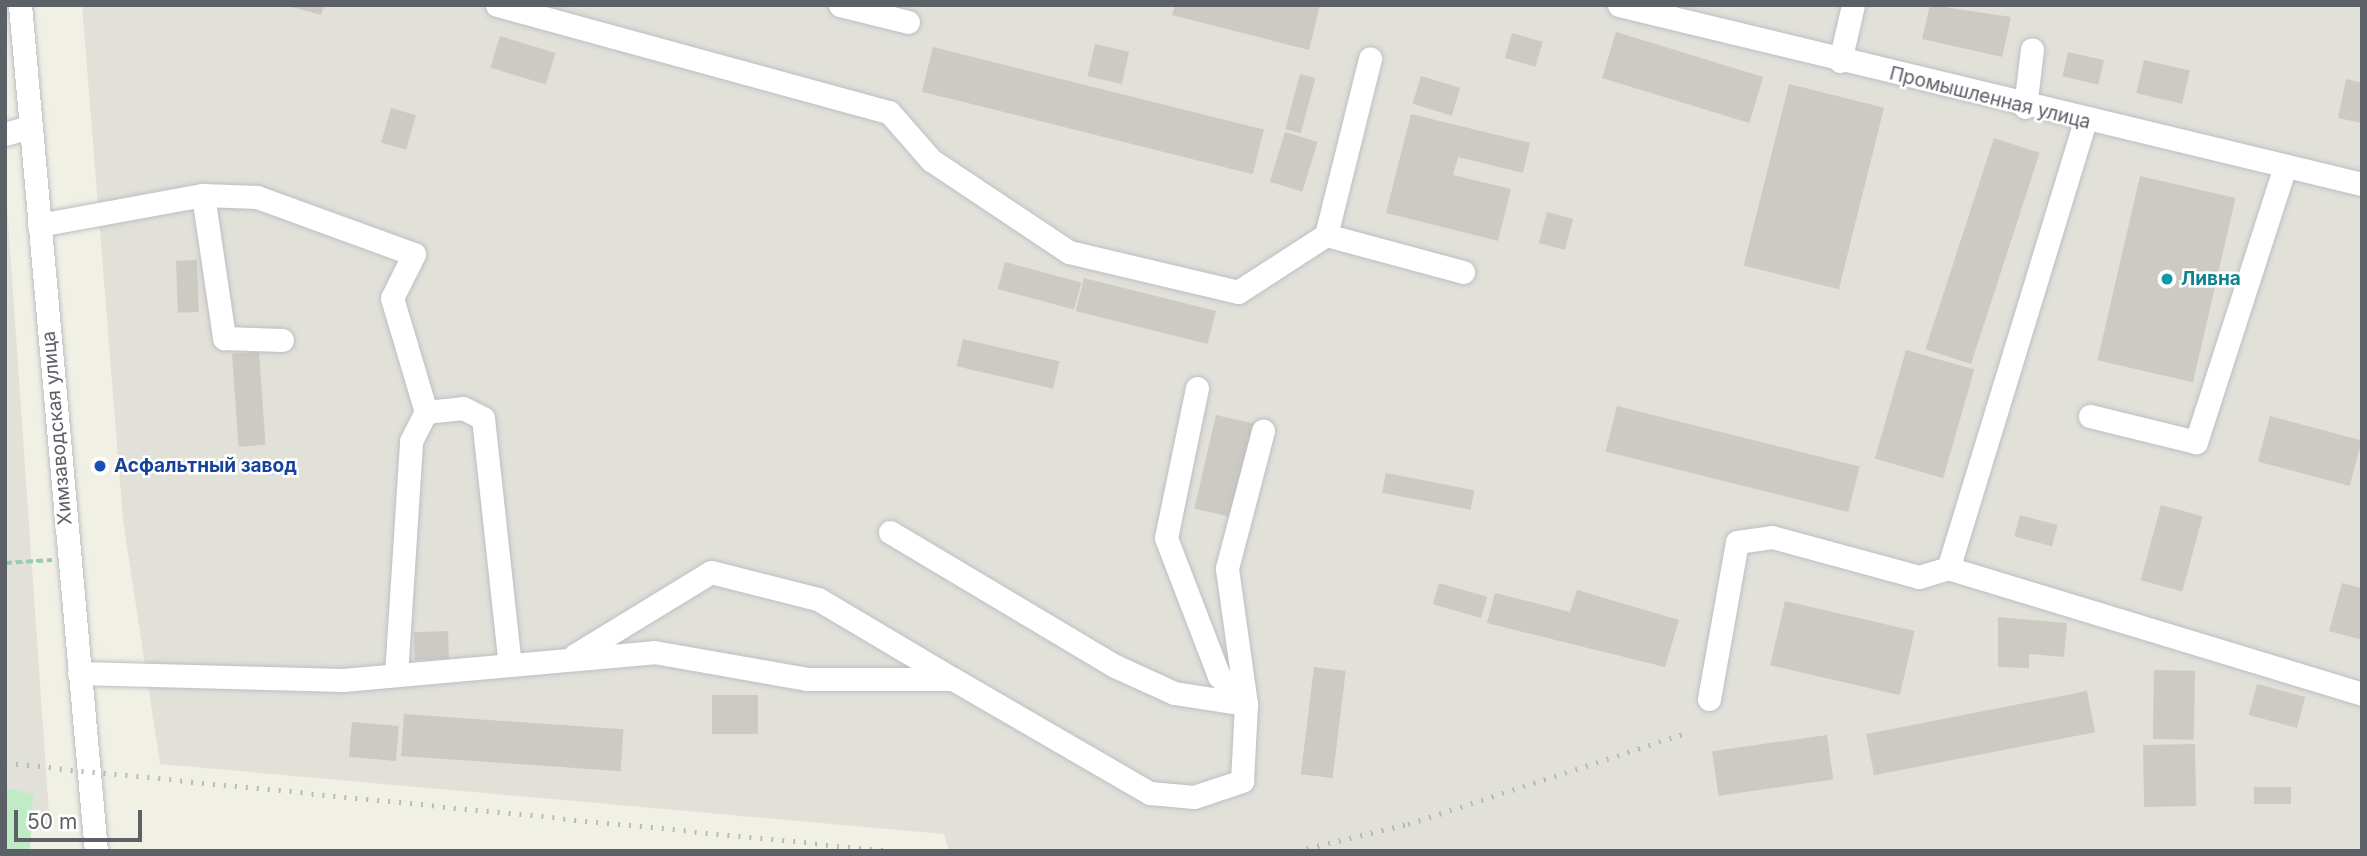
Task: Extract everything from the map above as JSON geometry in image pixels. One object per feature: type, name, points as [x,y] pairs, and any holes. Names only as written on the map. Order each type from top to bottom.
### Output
[{"type":"street","name":"Химзаводская улица","points":[[20,5],[96,851]]},
{"type":"street","points":[[497,5],[889,112],[931,160],[1069,252],[1238,292],[1326,235],[1370,58]]},
{"type":"street","points":[[840,5],[908,22]]},
{"type":"street","name":"Промышленная улица","points":[[1619,5],[2025,107],[2362,184]]},
{"type":"street","points":[[1840,61],[1853,5]]},
{"type":"street","points":[[2025,107],[2032,49]]},
{"type":"street","points":[[1948,568],[2085,121]]},
{"type":"street","points":[[5,134],[30,127]]},
{"type":"street","points":[[2090,416],[2196,442],[2285,166]]},
{"type":"street","points":[[39,225],[203,195],[257,197],[414,254],[392,298],[426,412],[411,441],[396,676]]},
{"type":"street","points":[[203,195],[224,338],[282,340]]},
{"type":"street","points":[[1326,235],[1462,272]]},
{"type":"street","points":[[1196,388],[1166,538],[1219,676],[1246,704]]},
{"type":"street","points":[[426,412],[463,408],[483,418],[510,665]]},
{"type":"street","points":[[567,660],[711,572],[818,598],[1150,793],[1194,797],[1242,781],[1246,704],[1227,568],[1263,431]]},
{"type":"street","points":[[890,532],[1115,666],[1174,693],[1246,704]]},
{"type":"street","points":[[1709,699],[1737,542],[1772,537],[1919,577],[1948,568],[2362,694]]},
{"type":"street","points":[[79,673],[345,685],[396,676],[654,652],[807,679],[953,679]]},
{"type":"path","points":[[5,563],[69,559]]},
{"type":"shaded area","points":[[82,5],[2362,5],[2362,851],[949,851],[944,834],[160,764],[123,520]]},
{"type":"shaded area","points":[[5,177],[50,828],[5,837]]},
{"type":"green space","points":[[5,788],[33,794],[30,851],[5,851]]},
{"type":"building","points":[[285,5],[324,5],[321,15]]},
{"type":"building","points":[[1175,5],[1320,5],[1309,50],[1172,15]]},
{"type":"building","points":[[1930,5],[2011,17],[2002,57],[1922,39]]},
{"type":"building","points":[[1616,32],[1763,77],[1749,123],[1602,78]]},
{"type":"building","points":[[1512,33],[1543,42],[1536,67],[1505,58]]},
{"type":"building","points":[[500,36],[555,53],[546,85],[490,68]]},
{"type":"building","points":[[1095,44],[1129,52],[1122,84],[1088,76]]},
{"type":"building","points":[[933,47],[1264,129],[1253,174],[922,92]]},
{"type":"building","points":[[2068,52],[2104,60],[2098,85],[2062,76]]},
{"type":"building","points":[[2144,60],[2190,71],[2182,104],[2136,93]]},
{"type":"building","points":[[1300,74],[1315,78],[1301,133],[1285,129]]},
{"type":"building","points":[[1421,76],[1460,88],[1452,116],[1413,104]]},
{"type":"building","points":[[2346,79],[2362,83],[2362,123],[2338,118]]},
{"type":"building","points":[[1789,84],[1884,108],[1839,289],[1744,265]]},
{"type":"building","points":[[391,108],[416,115],[406,150],[381,143]]},
{"type":"building","points":[[1411,114],[1530,143],[1523,173],[1458,157],[1453,175],[1511,189],[1498,241],[1386,213]]},
{"type":"building","points":[[1285,132],[1318,142],[1302,192],[1270,182]]},
{"type":"building","points":[[1994,138],[2040,153],[1971,364],[1925,349]]},
{"type":"building","name":"Ливна","points":[[2140,176],[2235,198],[2193,382],[2097,360]]},
{"type":"building","points":[[1547,212],[1573,219],[1565,250],[1539,243]]},
{"type":"building","points":[[197,260],[199,312],[178,313],[176,261]]},
{"type":"building","points":[[1005,262],[1081,282],[1074,309],[998,289]]},
{"type":"building","points":[[1084,278],[1216,311],[1208,344],[1076,311]]},
{"type":"building","points":[[963,339],[1059,361],[1053,389],[957,366]]},
{"type":"building","points":[[1906,350],[1974,370],[1943,478],[1875,459]]},
{"type":"building","points":[[259,352],[265,445],[239,447],[232,354]]},
{"type":"building","points":[[1617,406],[1860,466],[1848,512],[1606,452]]},
{"type":"building","points":[[1216,415],[1254,424],[1232,517],[1194,509]]},
{"type":"building","points":[[2270,416],[2362,441],[2350,486],[2258,461]]},
{"type":"building","points":[[1386,473],[1474,490],[1471,510],[1382,493]]},
{"type":"building","points":[[2161,505],[2203,516],[2182,591],[2141,580]]},
{"type":"building","points":[[2020,515],[2058,525],[2052,546],[2014,536]]},
{"type":"building","points":[[1439,583],[1487,597],[1481,618],[1433,604]]},
{"type":"building","points":[[2342,583],[2362,588],[2362,640],[2329,631]]},
{"type":"building","points":[[1577,590],[1679,620],[1665,667],[1487,623],[1495,593],[1570,612]]},
{"type":"building","points":[[1785,601],[1915,631],[1900,695],[1770,665]]},
{"type":"building","points":[[1998,617],[2067,623],[2064,657],[2029,654],[2029,668],[1998,667]]},
{"type":"building","points":[[448,631],[449,659],[415,660],[414,632]]},
{"type":"building","points":[[1314,667],[1346,671],[1333,778],[1301,774]]},
{"type":"building","points":[[2154,670],[2195,671],[2194,740],[2153,739]]},
{"type":"building","points":[[2257,684],[2305,697],[2297,728],[2249,715]]},
{"type":"building","points":[[2087,691],[2095,732],[1874,775],[1866,734]]},
{"type":"building","points":[[712,695],[758,695],[758,734],[712,734]]},
{"type":"building","points":[[404,714],[623,729],[621,771],[401,756]]},
{"type":"building","points":[[352,722],[399,726],[396,761],[349,757]]},
{"type":"building","points":[[1827,735],[1833,780],[1718,796],[1712,751]]},
{"type":"building","points":[[2195,744],[2196,806],[2144,807],[2143,745]]},
{"type":"building","points":[[2254,787],[2291,787],[2291,804],[2254,804]]},
{"type":"railway","points":[[1296,851],[1408,824],[1683,734]]},
{"type":"railway","points":[[5,763],[891,851]]},
{"type":"place","name":"Ливна","points":[[2167,279]]},
{"type":"place","name":"Асфальтный завод","points":[[100,466]]}]
